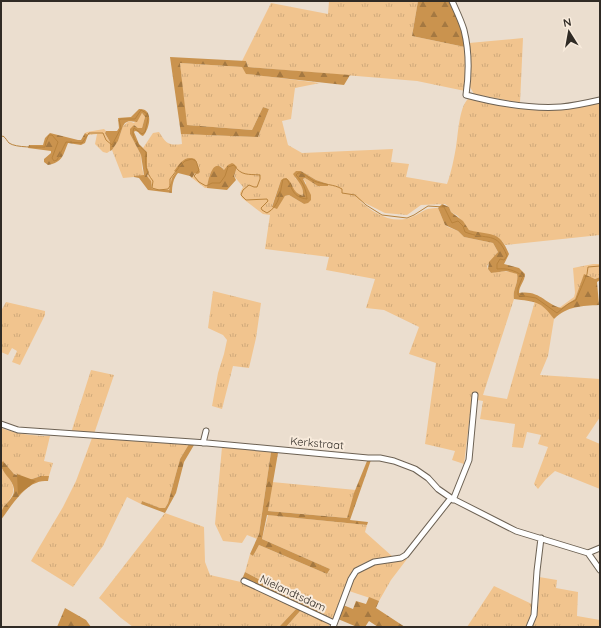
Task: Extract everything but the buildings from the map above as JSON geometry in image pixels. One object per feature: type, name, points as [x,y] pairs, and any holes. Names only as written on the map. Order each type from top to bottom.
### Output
[{"type":"street","points":[[452,1],[463,27],[467,46],[468,66],[466,95],[541,107],[570,106],[600,100]]},
{"type":"street","points":[[333,625],[351,579],[356,571],[374,562],[401,558],[406,555],[452,499],[469,460],[476,395]]},
{"type":"street","name":"Kerkstraat","points":[[1,424],[18,430],[203,443],[380,458],[394,461],[415,469],[452,499],[516,531],[588,552]]},
{"type":"street","points":[[203,443],[206,431]]},
{"type":"street","points":[[529,627],[534,615],[541,538]]},
{"type":"street","points":[[600,548],[588,552],[600,570]]},
{"type":"street","name":"Nielandtsdam","points":[[244,581],[333,625]]},
{"type":"green space","points":[[329,1],[418,1],[412,36],[465,47],[465,91],[417,81],[248,67],[246,61],[242,61],[271,3],[328,14]]},
{"type":"green space","points":[[418,1],[450,1],[463,31],[465,47],[412,36]]},
{"type":"green space","points":[[523,38],[520,103],[474,94],[470,87],[469,43]]},
{"type":"green space","points":[[170,57],[246,61],[248,67],[350,75],[344,85],[246,74],[242,67],[180,63],[187,125],[252,130],[263,107],[269,109],[258,137],[181,134]]},
{"type":"green space","points":[[180,63],[242,67],[247,74],[320,83],[295,88],[291,119],[282,121],[288,145],[302,153],[393,149],[391,162],[409,164],[406,177],[447,184],[451,171],[461,115],[468,99],[560,110],[600,103],[600,235],[505,245],[502,241],[469,230],[458,216],[451,212],[449,207],[445,204],[421,205],[407,215],[385,213],[359,200],[377,213],[390,219],[397,220],[412,217],[426,210],[438,208],[445,225],[448,227],[458,231],[464,237],[493,243],[498,252],[487,266],[488,269],[491,273],[504,271],[514,273],[517,274],[517,277],[514,299],[483,395],[507,399],[535,301],[547,309],[554,319],[548,356],[540,375],[600,379],[600,417],[586,438],[600,444],[600,489],[555,471],[538,489],[534,484],[548,447],[538,444],[541,435],[527,432],[523,448],[512,447],[515,424],[480,419],[483,401],[472,399],[464,464],[452,460],[455,451],[425,444],[436,363],[409,354],[419,327],[384,310],[366,308],[375,279],[326,270],[329,257],[265,249],[270,215],[263,214],[242,198],[240,193],[243,187],[234,176],[237,167],[224,170],[219,166],[210,174],[207,188],[192,178],[196,172],[200,172],[175,171],[176,172],[169,190],[152,189],[151,183],[147,176],[149,172],[147,167],[147,152],[143,148],[153,133],[159,132],[168,143],[173,145],[182,144],[181,134],[258,137],[269,109],[263,107],[252,130],[186,125]],"holes":[[[296,171],[301,171],[316,180],[328,184],[310,181],[305,178],[303,179],[306,183],[304,204],[289,195],[285,196],[282,200],[272,206],[281,180],[292,185],[293,190],[303,197],[302,186],[295,178]]]},
{"type":"green space","points":[[139,109],[144,110],[149,115],[149,124],[143,136],[136,131],[134,132],[139,144],[147,152],[147,167],[149,172],[147,176],[151,181],[152,189],[169,190],[172,178],[176,172],[174,171],[178,165],[183,160],[188,158],[195,159],[200,172],[198,174],[195,173],[192,178],[190,176],[178,173],[173,183],[172,193],[148,190],[139,178],[134,177],[144,175],[141,155],[130,134],[130,129],[134,125],[138,128],[142,128],[145,117],[142,113],[137,122],[129,121],[125,123],[118,141],[110,151],[110,142],[105,133],[106,131],[117,131],[119,128],[118,118],[131,117]]},
{"type":"green space","points":[[142,113],[145,117],[142,128],[138,128],[134,125],[130,134],[141,155],[144,176],[123,178],[112,150],[118,141],[123,126],[129,121],[134,123]]},
{"type":"green space","points":[[104,129],[110,142],[110,151],[107,153],[103,152],[95,144],[97,134],[88,135],[85,133]]},
{"type":"green space","points":[[50,133],[78,140],[81,140],[85,133],[88,135],[85,143],[81,145],[68,143],[60,160],[48,165],[44,162],[44,159],[51,153],[51,151],[28,148],[29,145],[43,145],[45,138]]},
{"type":"green space","points":[[232,163],[237,167],[234,176],[236,180],[227,190],[207,188],[210,175],[214,167],[220,166],[224,170]]},
{"type":"green space","points":[[296,171],[301,171],[316,180],[328,184],[328,186],[318,186],[305,178],[303,179],[311,195],[311,200],[308,203],[304,204],[289,195],[285,196],[277,209],[272,207],[281,180],[286,178],[291,183],[294,190],[303,196],[302,187],[293,174]]},
{"type":"green space","points":[[442,204],[449,207],[451,212],[463,221],[469,230],[493,235],[501,241],[509,254],[504,264],[519,268],[525,274],[519,293],[537,295],[561,308],[575,299],[584,274],[595,279],[600,277],[600,280],[597,282],[599,305],[581,306],[569,309],[554,319],[545,308],[537,303],[514,299],[517,274],[506,271],[491,273],[488,269],[489,262],[498,252],[493,243],[464,237],[458,231],[445,225],[438,208]]},
{"type":"green space","points":[[600,264],[600,277],[595,279],[584,275],[575,299],[559,308],[574,297],[573,268]]},
{"type":"green space","points":[[213,291],[261,303],[256,338],[249,368],[233,366],[222,409],[212,406],[218,373],[227,340],[223,335],[208,328]]},
{"type":"green space","points":[[6,302],[45,311],[45,315],[20,365],[12,362],[17,351],[12,348],[8,355],[1,352],[1,311]]},
{"type":"green space","points":[[91,370],[114,375],[94,434],[71,433]]},
{"type":"green space","points":[[1,428],[13,432],[37,436],[50,436],[44,461],[53,463],[49,476],[41,476],[29,480],[14,474],[4,462],[2,463]]},
{"type":"green space","points":[[92,438],[189,444],[180,459],[168,503],[165,508],[160,508],[142,501],[141,504],[127,497],[103,546],[73,587],[31,561],[63,507],[76,481]]},
{"type":"green space","points":[[189,444],[194,445],[184,462],[176,493],[165,513],[141,504],[142,501],[160,508],[165,508],[168,503],[180,459]]},
{"type":"green space","points":[[222,447],[271,452],[257,539],[247,535],[242,543],[223,541],[215,524]]},
{"type":"green space","points":[[271,452],[278,453],[268,511],[347,518],[354,493],[367,461],[371,460],[350,520],[368,522],[367,525],[267,515],[262,539],[330,569],[327,574],[259,545],[253,556],[250,554],[259,534]]},
{"type":"green space","points":[[3,461],[14,474],[29,480],[41,476],[49,476],[48,481],[38,482],[26,489],[1,520],[1,511],[14,492],[12,482],[2,467],[1,464]]},
{"type":"green space","points":[[1,468],[13,485],[13,494],[1,511]]},
{"type":"green space","points":[[272,482],[356,490],[347,518],[268,511]]},
{"type":"green space","points":[[165,513],[204,527],[205,562],[210,575],[241,582],[296,609],[279,627],[133,627],[99,598]]},
{"type":"green space","points":[[268,515],[367,525],[365,532],[393,557],[380,558],[360,565],[348,581],[333,618],[330,619],[307,604],[245,572],[250,554],[253,556],[259,545],[327,574],[330,569],[262,539]]},
{"type":"green space","points":[[407,559],[391,580],[379,601],[349,591],[357,574],[367,567],[373,564]]},
{"type":"green space","points":[[245,572],[307,604],[326,616],[322,622],[301,610],[286,627],[279,627],[296,609],[241,582]]},
{"type":"green space","points":[[539,577],[557,580],[556,588],[578,592],[577,616],[600,620],[600,627],[532,627],[538,609]]},
{"type":"green space","points":[[494,586],[534,605],[527,627],[467,627]]},
{"type":"green space","points":[[369,597],[379,601],[376,608],[405,627],[378,627],[369,621],[365,627],[357,627],[338,619],[343,605],[353,609],[356,601],[366,604]]},
{"type":"green space","points":[[65,608],[86,620],[91,627],[57,627]]},
{"type":"green space","points":[[301,610],[322,621],[324,620],[330,623],[329,627],[286,627]]},
{"type":"shaded area","points":[[17,474],[36,481],[18,495]]},
{"type":"waterway","points":[[1,137],[3,136],[9,143],[16,146],[45,147],[49,135],[52,135],[58,142],[52,158],[54,161],[57,160],[66,142],[82,143],[89,133],[103,133],[106,140],[112,145],[121,128],[119,120],[135,119],[141,110],[146,113],[148,118],[145,132],[142,134],[134,128],[133,135],[138,144],[146,152],[146,167],[148,174],[153,181],[152,188],[159,190],[168,189],[170,186],[170,179],[180,166],[185,161],[192,159],[196,161],[199,170],[194,176],[199,182],[206,186],[212,183],[220,183],[225,176],[228,167],[234,165],[242,173],[260,175],[257,187],[249,185],[243,190],[241,195],[246,200],[267,199],[268,201],[261,208],[267,213],[275,207],[277,203],[283,179],[287,179],[292,189],[298,196],[307,199],[304,186],[296,175],[298,173],[304,174],[314,181],[339,187],[342,189],[342,193],[355,195],[366,205],[382,215],[407,218],[428,206],[444,207],[452,223],[458,221],[463,226],[465,232],[495,239],[499,243],[507,256],[504,260],[500,259],[497,264],[497,269],[510,270],[523,276],[518,288],[518,295],[536,298],[557,313],[568,304],[576,300],[587,274],[588,267],[600,266]]}]
